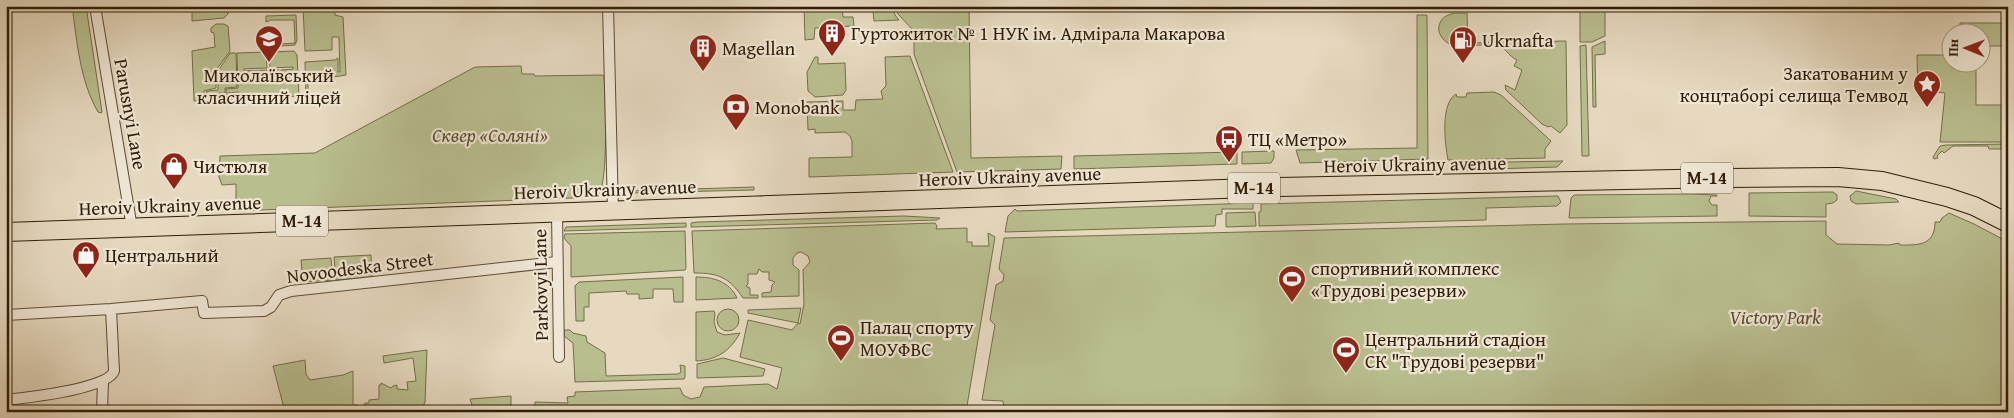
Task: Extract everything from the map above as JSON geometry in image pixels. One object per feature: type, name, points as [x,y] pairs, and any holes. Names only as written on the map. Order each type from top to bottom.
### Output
[{"type":"highway","name":"Heroiv Ukrainy avenue","points":[[6,232],[1279,188],[1838,177],[1882,181],[1937,194],[1974,206],[2008,223]]},
{"type":"street","name":"Parusnyi Lane","points":[[95,6],[132,228]]},
{"type":"street","points":[[608,6],[613,210]]},
{"type":"street","name":"Parkovyi Lane","points":[[557,212],[559,357]]},
{"type":"street","name":"Novoodeska Street","points":[[6,315],[202,301],[204,313],[264,311],[271,307],[279,295],[291,291],[558,262]]},
{"type":"street","points":[[6,400],[38,397],[110,378],[114,371],[110,309]]},
{"type":"street","points":[[102,412],[104,381]]},
{"type":"green space","points":[[72,6],[86,6],[101,113],[98,112],[92,100],[83,74]]},
{"type":"green space","points":[[192,6],[228,6],[228,14],[224,18],[192,21]]},
{"type":"green space","points":[[303,6],[334,6],[335,15],[343,17],[346,75],[308,81],[308,96],[306,96],[305,62],[335,60],[338,58],[338,72],[340,72],[339,37],[332,37],[332,50],[305,51]]},
{"type":"green space","points":[[804,6],[842,6],[843,17],[853,17],[854,26],[815,28],[814,39],[805,40]]},
{"type":"green space","points":[[870,6],[892,6],[899,20],[874,21],[873,11],[870,11]]},
{"type":"green space","points":[[895,6],[969,6],[971,158],[1062,156],[1061,169],[957,172],[914,54],[914,31],[898,14]]},
{"type":"green space","points":[[1580,6],[1605,6],[1605,36],[1592,42],[1580,42]]},
{"type":"green space","points":[[1454,13],[1467,13],[1468,43],[1566,41],[1567,125],[1560,133],[1551,126],[1548,127],[1542,124],[1506,90],[1505,85],[1515,90],[1522,70],[1514,66],[1517,60],[1504,49],[1489,44],[1459,46],[1452,45],[1446,41],[1440,34],[1439,25],[1442,19]]},
{"type":"green space","points":[[296,15],[297,40],[295,45],[266,47],[266,45],[295,43],[294,20],[271,20],[266,22],[266,16]]},
{"type":"green space","points":[[1417,15],[1427,15],[1428,159],[1300,163],[1296,150],[1417,148]]},
{"type":"green space","points":[[1992,23],[2008,23],[2008,46],[1992,46]]},
{"type":"green space","points":[[216,24],[228,26],[230,51],[216,70],[216,88],[204,91],[204,96],[239,94],[239,92],[226,93],[226,89],[238,88],[237,53],[266,52],[267,68],[244,69],[244,71],[267,70],[268,78],[244,79],[244,81],[270,80],[270,70],[279,70],[279,80],[293,79],[293,77],[281,77],[281,70],[293,69],[293,67],[270,68],[269,52],[294,51],[297,55],[299,96],[194,101],[192,51],[215,47],[214,33],[211,32],[211,28]]},
{"type":"green space","points":[[1605,41],[1605,54],[1595,55],[1596,107],[1593,107],[1592,47]]},
{"type":"green space","points":[[1586,45],[1589,156],[1582,156],[1580,46]]},
{"type":"green space","points":[[230,53],[236,53],[237,87],[225,88],[225,93],[206,94],[207,91],[218,90],[218,71]]},
{"type":"green space","points":[[1917,55],[1942,55],[1942,72],[1976,72],[1976,105],[2001,105],[2008,111],[2008,142],[1940,142],[1945,93],[1918,90]]},
{"type":"green space","points":[[910,56],[953,172],[809,177],[809,158],[852,157],[852,141],[845,132],[815,133],[815,129],[808,130],[807,102],[843,101],[843,110],[855,110],[856,100],[883,99],[881,91],[886,86],[885,57]]},
{"type":"green space","points":[[815,57],[818,57],[818,64],[845,63],[846,90],[843,95],[815,97],[808,91],[807,72]]},
{"type":"green space","name":"Сквер «Соляні»","points":[[521,66],[522,74],[534,74],[535,76],[604,76],[605,158],[604,175],[598,197],[236,211],[236,184],[222,185],[219,177],[220,156],[315,153],[475,67]]},
{"type":"green space","points":[[1494,92],[1501,95],[1551,141],[1545,149],[1545,158],[1448,160],[1445,124],[1451,99],[1456,94],[1457,97],[1466,97],[1467,93]]},
{"type":"green space","points":[[2008,144],[2008,149],[1989,149],[1988,146],[1953,146],[1944,153],[1942,151],[1937,156],[1938,158],[1934,159],[1933,157],[1940,146]]},
{"type":"green space","points":[[1274,151],[1274,158],[1271,163],[1242,164],[1242,152]]},
{"type":"green space","points":[[1237,152],[1237,164],[1074,169],[1074,156]]},
{"type":"green space","points":[[1563,161],[1557,167],[1459,170],[1454,169],[1449,163]]},
{"type":"green space","points":[[754,187],[754,190],[629,193],[630,191]]},
{"type":"green space","points":[[1856,191],[1896,199],[1899,202],[1856,204],[1851,201],[1850,196]]},
{"type":"green space","points":[[1833,192],[1837,195],[1837,200],[1826,204],[1826,217],[1749,216],[1749,193]]},
{"type":"green space","points":[[1574,195],[1717,195],[1711,196],[1709,201],[1712,205],[1717,205],[1717,216],[1569,218],[1571,198]]},
{"type":"green space","points":[[1558,196],[1561,202],[1557,206],[1486,208],[1486,220],[1259,226],[1261,204]]},
{"type":"green space","points":[[1253,203],[1253,209],[1222,209],[1222,214],[1216,215],[1215,226],[1005,232],[1008,216],[1015,209],[1017,211]]},
{"type":"green space","points":[[1255,212],[1256,226],[1226,227],[1226,213]]},
{"type":"green space","name":"Victory Park","points":[[1949,213],[2008,242],[2008,412],[1004,412],[1003,401],[982,400],[995,325],[990,320],[996,285],[1003,281],[1004,275],[999,269],[1004,238],[1564,224],[1826,221],[1826,235],[1837,244],[1889,245],[1899,243],[1900,245],[1907,245],[1919,244],[1929,240],[1934,230],[1935,222],[1940,222]]},
{"type":"green space","points":[[904,216],[940,218],[937,220],[691,227],[691,223],[698,222]]},
{"type":"green space","points":[[686,223],[686,227],[564,231],[566,227]]},
{"type":"green space","points":[[935,223],[936,229],[967,228],[967,242],[972,242],[972,246],[989,246],[988,233],[995,237],[966,412],[463,412],[473,408],[470,399],[511,396],[511,410],[535,408],[535,402],[568,403],[567,397],[575,396],[575,392],[680,388],[683,395],[691,399],[700,397],[704,387],[768,384],[777,389],[782,368],[740,357],[748,320],[792,330],[798,323],[800,324],[804,304],[803,270],[810,262],[808,256],[801,252],[797,253],[793,258],[793,265],[799,270],[799,296],[762,297],[762,293],[771,292],[772,285],[775,282],[769,280],[769,272],[762,272],[759,269],[757,274],[748,274],[748,284],[746,286],[750,288],[750,295],[758,295],[758,298],[743,298],[728,281],[716,275],[694,273],[692,231]]},
{"type":"green space","points":[[685,231],[685,270],[571,277],[571,246],[564,238],[565,234]]},
{"type":"green space","points":[[371,255],[372,277],[336,280],[334,257]]},
{"type":"green space","points":[[331,258],[333,280],[303,282],[301,260]]},
{"type":"green space","points":[[683,277],[683,302],[674,302],[673,289],[653,289],[653,298],[639,299],[639,294],[627,294],[626,291],[589,293],[589,307],[584,307],[584,321],[576,321],[575,286],[579,282]]},
{"type":"green space","points":[[696,277],[720,281],[734,292],[737,298],[696,300]]},
{"type":"green space","points":[[801,308],[798,323],[748,313],[748,310]]},
{"type":"green space","points":[[728,309],[738,316],[739,320],[732,330],[728,331],[718,324],[717,320],[724,310]]},
{"type":"green space","points":[[714,311],[714,322],[717,332],[725,335],[740,333],[727,350],[710,359],[696,361],[696,312]]},
{"type":"green space","points":[[564,330],[570,330],[573,333],[586,336],[587,342],[605,353],[606,376],[678,374],[681,372],[680,365],[685,366],[685,377],[684,379],[575,382],[573,343],[564,336]]},
{"type":"green space","points":[[427,350],[425,402],[422,409],[424,412],[362,412],[365,403],[369,403],[369,400],[379,399],[379,385],[381,383],[391,388],[397,385],[397,389],[408,390],[407,382],[416,381],[413,358],[384,363],[383,356]]},
{"type":"green space","points":[[723,358],[765,369],[763,376],[697,378],[697,364]]},
{"type":"green space","points":[[305,360],[306,374],[310,380],[343,375],[353,371],[353,405],[357,405],[361,410],[360,412],[285,412],[273,366]]},
{"type":"place","name":"Гуртожиток № 1 НУК ім. Адмірала Макарова","points":[[832,57]]},
{"type":"place","name":"Миколаївський класичний ліцей","points":[[269,63]]},
{"type":"place","name":"Ukrnafta","points":[[1463,64]]},
{"type":"place","name":"Magellan","points":[[703,72]]},
{"type":"place","name":"Закатованим у концтаборі селища Темвод","points":[[1927,108]]},
{"type":"place","name":"Monobank","points":[[736,131]]},
{"type":"place","name":"ТЦ «Метро»","points":[[1229,163]]},
{"type":"place","name":"Чистюля","points":[[174,190]]},
{"type":"place","name":"Центральний","points":[[86,279]]},
{"type":"place","name":"спортивний комплекс «Трудові резерви»","points":[[1292,303]]},
{"type":"place","name":"Палац спорту МОУФВС","points":[[841,362]]},
{"type":"place","name":"Центральний стадіон СК \"Трудові резерви\"","points":[[1346,374]]}]
